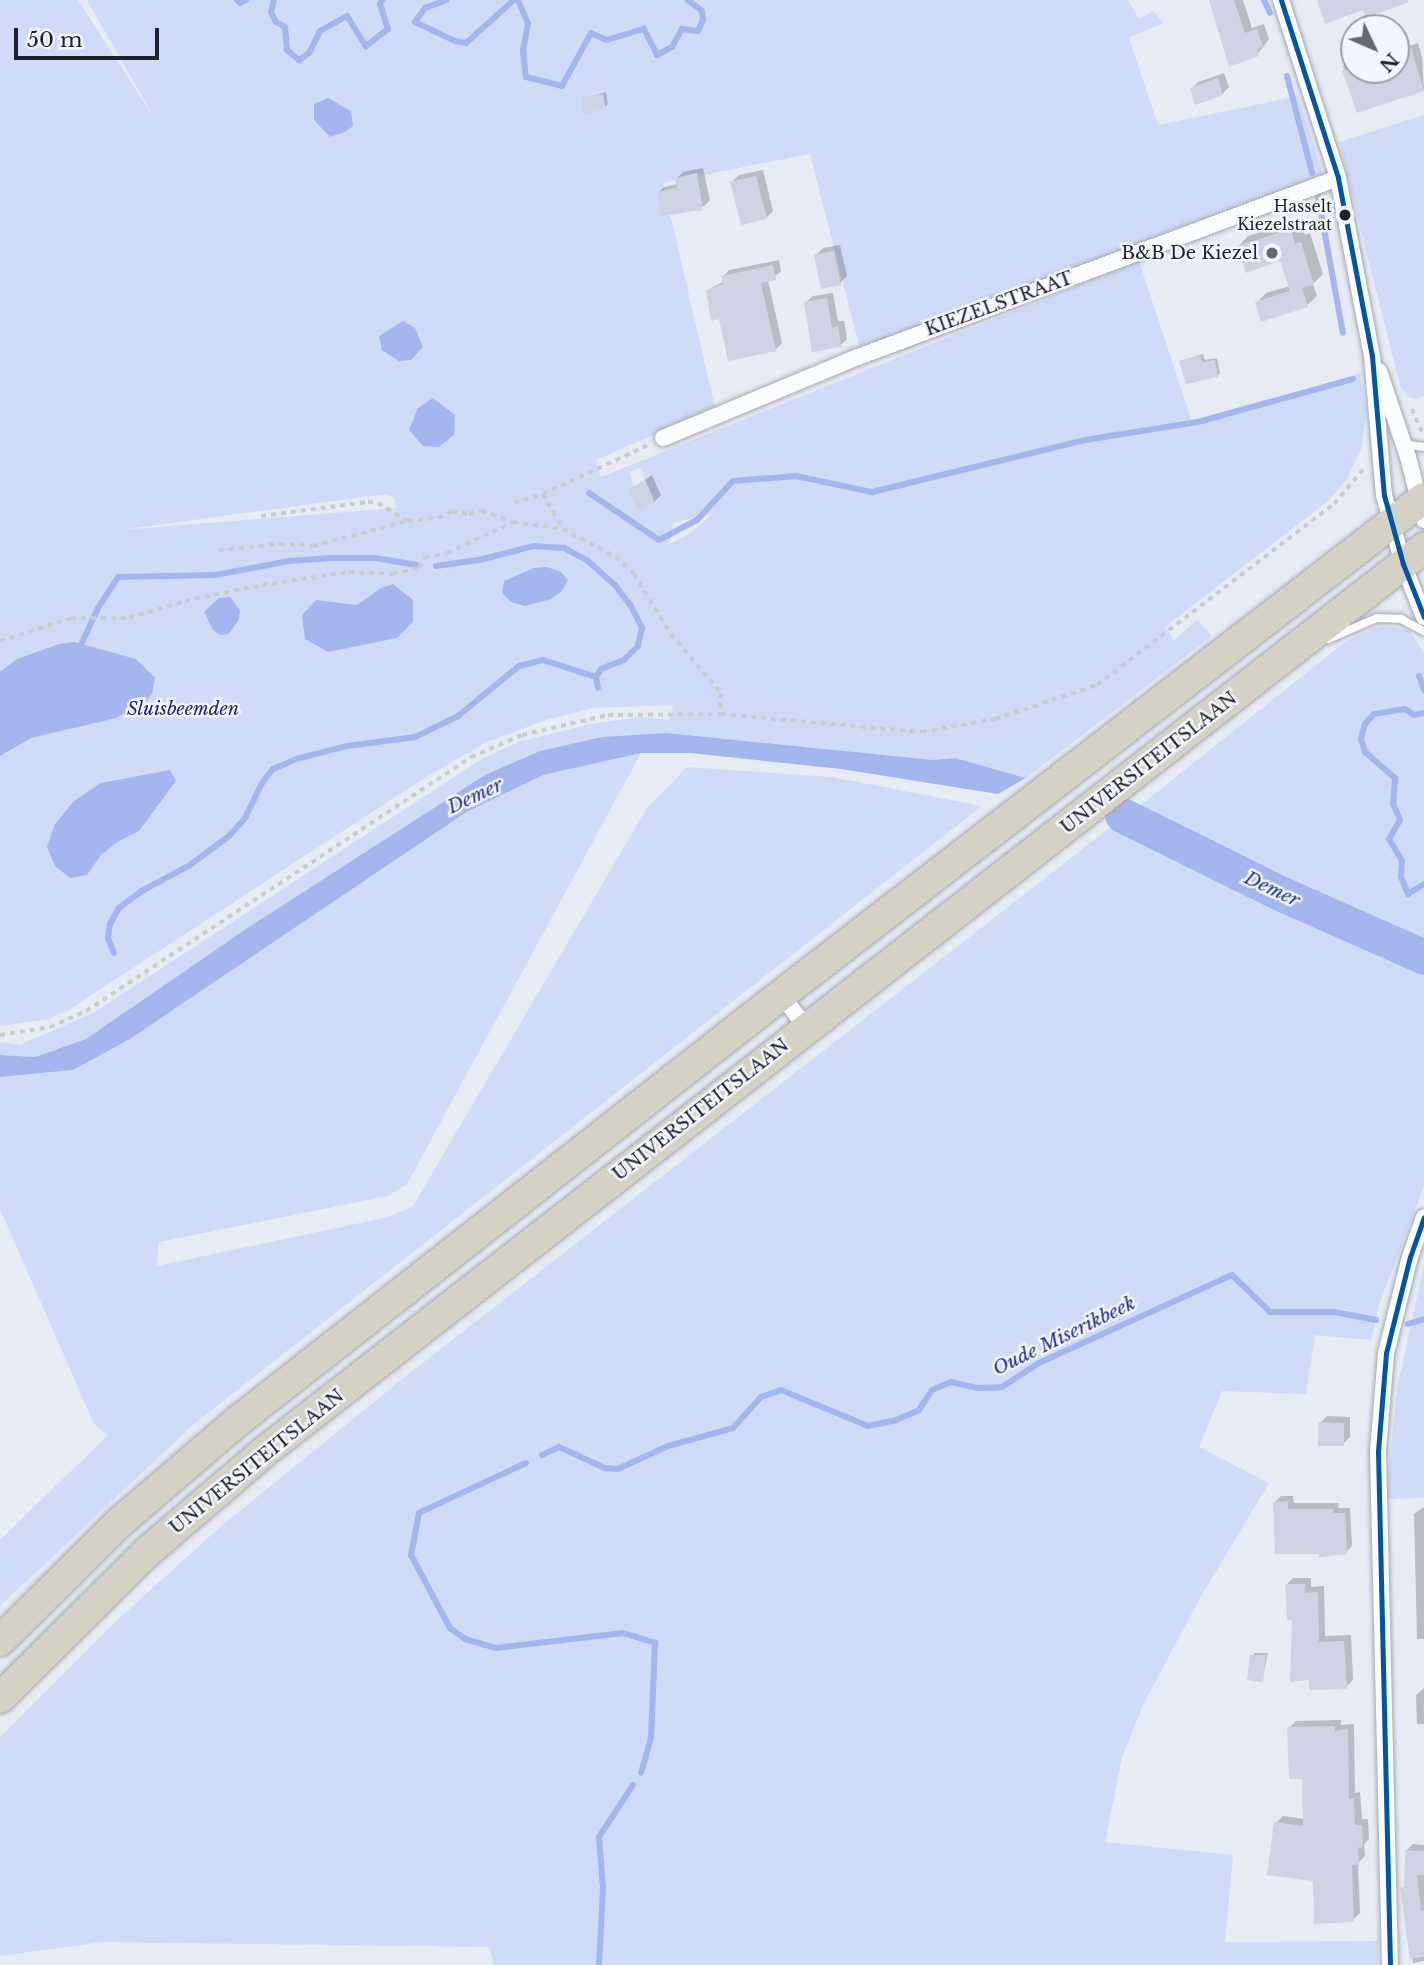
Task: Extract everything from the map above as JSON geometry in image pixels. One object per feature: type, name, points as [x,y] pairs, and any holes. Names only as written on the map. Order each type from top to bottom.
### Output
[{"type":"highway","points":[[0,1641],[120,1522],[238,1421],[780,995],[1390,523],[1422,507]]},
{"type":"highway","name":"UNIVERSITEITSLAAN","points":[[0,1698],[147,1552],[264,1452],[400,1349],[536,1238],[1275,666],[1413,556]]},
{"type":"street","points":[[1281,0],[1338,178],[1373,356],[1383,487],[1390,523],[1413,556],[1424,617]]},
{"type":"street","name":"KIEZELSTRAAT","points":[[663,438],[858,357],[1338,178]]},
{"type":"street","points":[[1373,356],[1422,507]]},
{"type":"street","points":[[780,995],[807,1028]]},
{"type":"street","points":[[1390,1965],[1378,1451],[1386,1353],[1410,1257],[1424,1217]]},
{"type":"lane","points":[[1403,443],[1424,447]]},
{"type":"lane","points":[[1324,641],[1377,618],[1402,619],[1424,631]]},
{"type":"lane","points":[[1275,666],[1312,648]]},
{"type":"path","points":[[514,503],[543,494],[663,438]]},
{"type":"path","points":[[543,494],[563,529]]},
{"type":"path","points":[[261,516],[378,502],[408,520]]},
{"type":"path","points":[[0,1035],[50,1027],[86,1011],[471,757],[522,735],[608,716],[721,714],[922,732],[995,719],[1097,685],[1334,503]]},
{"type":"path","points":[[219,550],[280,544],[313,546],[408,520],[438,518],[452,511],[468,514],[482,511],[513,522],[563,529],[616,557],[634,574],[671,634],[721,694],[721,714]]},
{"type":"path","points":[[0,641],[71,618],[129,618],[205,596],[262,585],[349,572],[393,574],[419,568],[425,557],[447,553],[513,522]]},
{"type":"green space","name":"Sluisbeemden","points":[[0,0],[78,0],[156,121],[87,0],[1128,0],[1139,19],[1154,11],[1163,23],[1129,38],[1158,125],[1298,96],[1323,174],[860,349],[810,154],[663,183],[715,408],[596,460],[601,477],[1139,261],[1193,425],[1360,373],[1366,410],[1362,447],[1347,479],[1328,501],[1165,627],[1174,640],[1197,620],[1212,636],[1026,778],[955,758],[933,760],[602,737],[540,751],[485,775],[246,929],[86,1039],[35,1057],[0,1055],[0,1042],[20,1045],[95,1012],[480,760],[521,741],[592,724],[640,717],[670,720],[673,705],[594,708],[546,720],[487,742],[426,777],[67,1011],[49,1019],[0,1026]],"holes":[[[640,468],[656,504],[638,507],[630,472]],[[385,494],[394,498],[397,508],[120,530]],[[714,513],[689,534],[669,544],[673,523]]]},
{"type":"green space","points":[[1424,115],[1424,396],[1417,399],[1408,397],[1400,386],[1339,142]]},
{"type":"green space","points":[[1388,626],[1410,631],[1424,653],[1424,946],[1137,808],[1345,642],[1375,628]]},
{"type":"green space","points":[[641,753],[407,1184],[388,1196],[159,1242],[157,1266],[388,1217],[413,1206],[647,808],[687,767],[832,777],[982,806],[194,1424],[0,1606],[0,1540],[108,1435],[94,1424],[0,1209],[0,1077],[73,1070],[130,1039],[465,813],[543,775]]},
{"type":"green space","points":[[1112,826],[1127,837],[1424,968],[1424,1186],[1380,1302],[1371,1340],[1315,1335],[1306,1394],[1222,1391],[1199,1447],[1269,1483],[1201,1596],[1143,1705],[1122,1758],[1105,1842],[1233,1855],[1225,1942],[1378,1941],[1378,1965],[493,1965],[490,1947],[103,1942],[0,1956],[0,1737],[115,1622],[219,1528],[411,1372]]},
{"type":"green space","points":[[1424,1265],[1424,1498],[1386,1499],[1397,1389]]},
{"type":"water","points":[[328,98],[351,111],[353,126],[330,137],[314,120],[314,104]]},
{"type":"water","points":[[403,321],[415,328],[423,347],[411,360],[399,361],[382,350],[379,336]]},
{"type":"water","points":[[433,398],[455,415],[454,435],[439,447],[423,446],[409,430],[418,408]]},
{"type":"water","points":[[547,567],[561,572],[568,580],[562,591],[551,599],[525,606],[511,602],[502,593],[504,581],[534,568]]},
{"type":"water","points":[[393,584],[413,600],[413,622],[397,638],[328,652],[305,639],[302,615],[316,600],[357,605],[381,588]]},
{"type":"water","points":[[230,597],[240,610],[239,619],[229,634],[220,635],[213,630],[204,612],[219,598]]},
{"type":"water","points":[[74,642],[136,659],[155,678],[152,694],[144,703],[116,718],[31,738],[0,756],[0,672],[17,659],[59,644]]},
{"type":"water","name":"Demer","points":[[666,733],[933,760],[955,758],[1026,778],[998,794],[841,769],[690,753],[641,753],[543,775],[465,813],[130,1039],[73,1070],[0,1077],[0,1055],[35,1057],[86,1039],[246,929],[485,775],[540,751],[602,737]]},
{"type":"water","points":[[170,770],[176,781],[139,831],[119,841],[101,855],[87,875],[70,878],[55,866],[47,847],[55,824],[74,801],[101,783]]},
{"type":"building","points":[[1209,0],[1234,0],[1245,33],[1257,29],[1263,47],[1257,49],[1259,56],[1229,67]]},
{"type":"building","points":[[1317,0],[1409,2],[1377,14],[1364,14],[1363,10],[1340,14],[1340,18],[1325,24]]},
{"type":"building","points":[[1410,48],[1424,91],[1357,113],[1347,84],[1410,84]]},
{"type":"building","points":[[1218,78],[1223,95],[1195,105],[1190,88]]},
{"type":"building","points":[[603,94],[606,109],[584,114],[581,98]]},
{"type":"building","points":[[697,173],[703,210],[661,216],[656,192],[677,188],[675,178]]},
{"type":"building","points":[[756,176],[767,219],[741,225],[730,182]]},
{"type":"building","name":"B&B De Kiezel","points":[[1291,229],[1295,244],[1301,242],[1314,285],[1302,288],[1308,307],[1261,322],[1255,302],[1290,291],[1280,261],[1246,273],[1237,246]]},
{"type":"building","points":[[834,251],[841,285],[821,289],[814,255]]},
{"type":"building","points":[[773,265],[776,280],[761,283],[776,351],[728,361],[719,319],[711,321],[706,290],[723,284],[721,276]]},
{"type":"building","points":[[827,298],[832,327],[838,326],[841,347],[812,352],[804,302]]},
{"type":"building","points":[[1200,356],[1202,362],[1215,360],[1218,377],[1186,384],[1179,361]]},
{"type":"building","points":[[645,480],[655,503],[637,510],[628,489]]},
{"type":"building","points":[[1318,1422],[1344,1423],[1344,1446],[1318,1446]]},
{"type":"building","points":[[1288,1501],[1288,1509],[1333,1509],[1333,1513],[1345,1513],[1347,1554],[1319,1557],[1319,1554],[1275,1554],[1273,1502]]},
{"type":"building","points":[[1285,1584],[1305,1584],[1305,1593],[1318,1592],[1319,1642],[1344,1641],[1347,1689],[1309,1690],[1309,1680],[1290,1682],[1292,1620],[1287,1620]]},
{"type":"building","points":[[1250,1655],[1266,1655],[1263,1683],[1247,1680]]},
{"type":"building","points":[[1335,1726],[1335,1731],[1348,1729],[1349,1799],[1354,1798],[1355,1825],[1362,1825],[1363,1847],[1358,1848],[1359,1865],[1352,1865],[1354,1922],[1314,1924],[1313,1881],[1267,1875],[1274,1822],[1303,1826],[1302,1779],[1289,1779],[1287,1727]]},
{"type":"building","points":[[1405,1850],[1424,1851],[1424,1875],[1417,1875],[1421,1910],[1424,1910],[1424,1957],[1410,1959],[1400,1888],[1404,1887]]},
{"type":"waterway","points":[[237,0],[240,3],[246,0]]},
{"type":"waterway","points":[[274,0],[271,12],[276,22],[285,27],[287,50],[299,60],[309,53],[320,31],[347,16],[366,46],[388,29],[380,4],[382,0]]},
{"type":"waterway","points":[[447,0],[425,8],[415,22],[455,41],[466,43],[514,0]]},
{"type":"waterway","points":[[518,0],[528,24],[523,50],[526,77],[562,86],[591,33],[607,40],[644,29],[657,55],[672,47],[682,29],[698,31],[703,20],[702,11],[688,0]]},
{"type":"waterway","points":[[1264,0],[1270,13]]},
{"type":"waterway","points":[[1287,76],[1312,173]]},
{"type":"waterway","points":[[1318,196],[1343,333]]},
{"type":"waterway","points":[[589,493],[659,540],[697,520],[733,481],[796,476],[872,492],[1085,440],[1198,422],[1353,379]]},
{"type":"waterway","points":[[436,566],[479,560],[534,546],[564,548],[588,561],[615,585],[631,606],[642,628],[638,646],[624,660],[601,669],[596,677],[598,688]]},
{"type":"waterway","points":[[81,645],[98,608],[118,577],[216,575],[289,561],[332,558],[375,558],[416,565]]},
{"type":"waterway","points":[[114,953],[108,938],[110,924],[119,908],[140,892],[190,865],[229,836],[245,818],[262,783],[273,769],[296,759],[347,746],[415,737],[458,716],[519,666],[543,660],[596,677]]},
{"type":"waterway","points":[[1419,676],[1424,690]]},
{"type":"waterway","points":[[1424,713],[1414,715],[1405,709],[1374,714],[1365,724],[1361,739],[1365,752],[1395,778],[1393,804],[1400,820],[1389,839],[1402,861],[1401,877],[1408,894],[1424,884]]},
{"type":"waterway","name":"Demer","points":[[1122,815],[1282,894],[1424,957]]},
{"type":"waterway","name":"Oude Miserikbeek","points":[[542,1455],[559,1447],[605,1468],[618,1469],[668,1446],[733,1428],[761,1397],[781,1390],[868,1426],[896,1420],[919,1410],[932,1390],[951,1382],[977,1388],[1002,1387],[1039,1363],[1232,1275],[1270,1312],[1334,1312],[1376,1320]]},
{"type":"waterway","name":"Oude Miserikbeek","points":[[1408,1324],[1424,1319]]},
{"type":"waterway","name":"Oude Miserikbeek","points":[[526,1463],[419,1513],[411,1555],[450,1628],[465,1639],[496,1648],[623,1633],[655,1643],[651,1738],[641,1773]]},
{"type":"waterway","name":"Oude Miserikbeek","points":[[599,1965],[603,1888],[599,1837],[633,1785]]},
{"type":"transit line","points":[[1281,0],[1338,178],[1372,356],[1384,495],[1403,564],[1424,617]]},
{"type":"transit line","points":[[1390,1965],[1378,1451],[1386,1353],[1410,1257],[1424,1217]]},
{"type":"place","name":"Hasselt Kiezelstraat","points":[[1345,215]]},
{"type":"place","name":"B&B De Kiezel","points":[[1272,253]]}]
